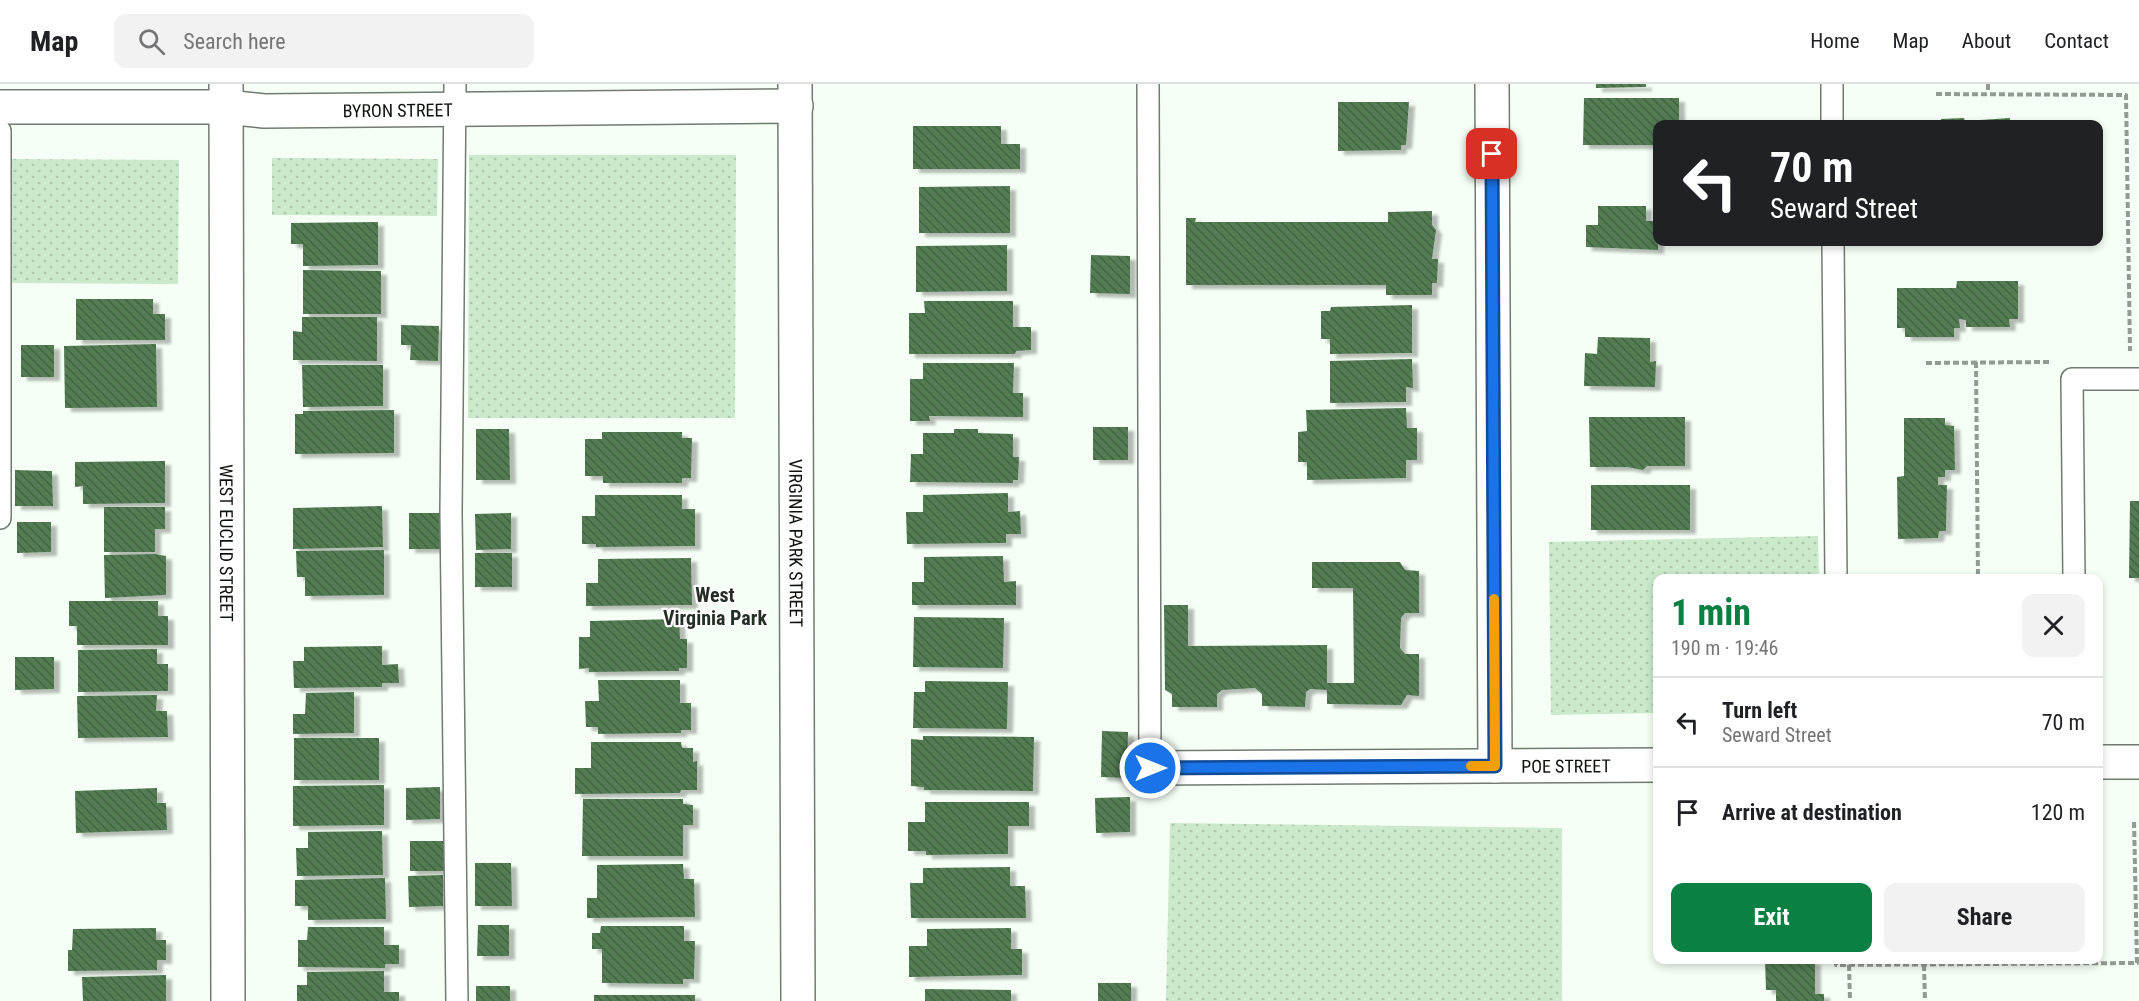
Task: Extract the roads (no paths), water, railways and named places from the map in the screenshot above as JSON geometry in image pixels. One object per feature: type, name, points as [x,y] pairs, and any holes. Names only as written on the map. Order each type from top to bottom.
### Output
[{"type":"street","points":[[1492,84],[1495,766]]},
{"type":"street","name":"BYRON STREET","points":[[0,107],[226,95],[264,111],[455,97],[795,95]]},
{"type":"street","name":"WEST EUCLID STREET","points":[[226,95],[228,1001]]},
{"type":"street","name":"VIRGINIA PARK STREET","points":[[795,95],[798,1001]]},
{"type":"street","points":[[2103,762],[2139,762]]},
{"type":"street","name":"POE STREET","points":[[1150,768],[1653,765]]},
{"type":"lane","points":[[1148,84],[1150,768]]},
{"type":"lane","points":[[1832,84],[1832,120]]},
{"type":"lane","points":[[455,97],[450,513],[456,1001]]},
{"type":"lane","points":[[0,131],[0,518]]},
{"type":"lane","points":[[1833,246],[1836,574]]},
{"type":"lane","points":[[2074,574],[2072,379],[2139,379]]},
{"type":"district","name":"West Virginia Park","points":[[715,606]]}]
